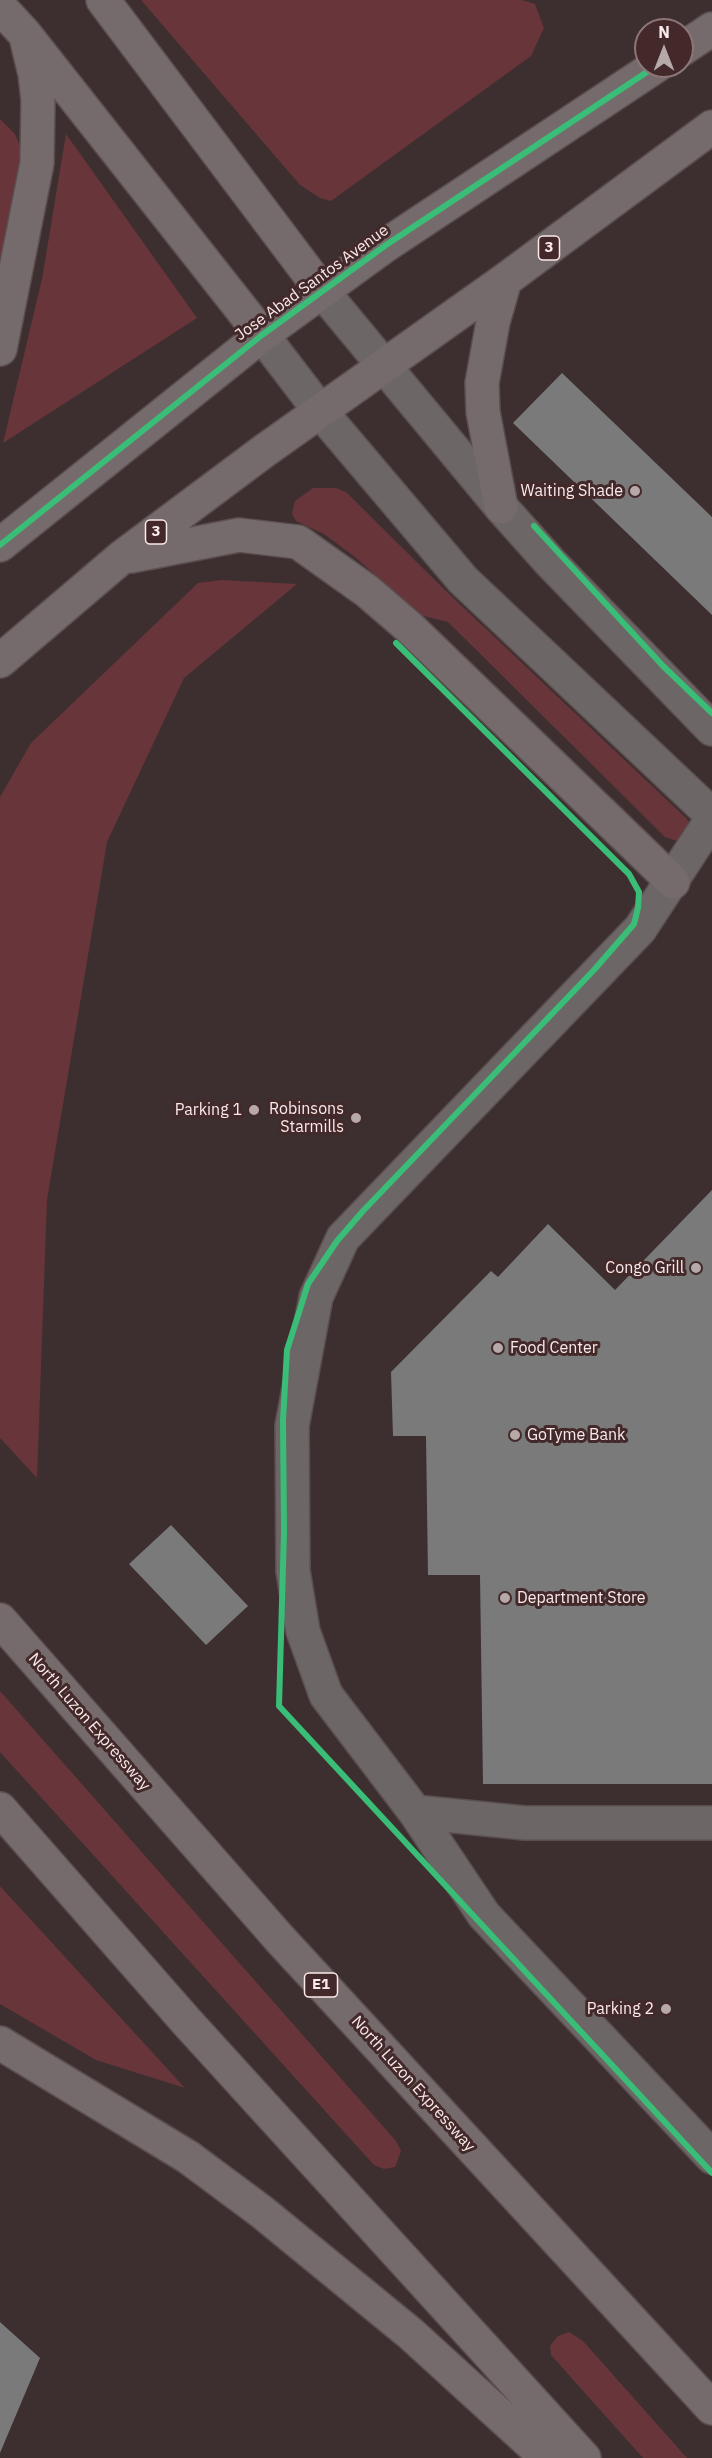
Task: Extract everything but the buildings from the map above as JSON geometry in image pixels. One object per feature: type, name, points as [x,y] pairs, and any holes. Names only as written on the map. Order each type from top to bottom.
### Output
[{"type":"highway","points":[[103,0],[322,291]]},
{"type":"highway","points":[[0,7],[24,33],[262,335]]},
{"type":"highway","points":[[694,41],[712,29]]},
{"type":"highway","points":[[0,349],[36,163],[36,83],[24,33]]},
{"type":"highway","name":"Jose Abad Santos Avenue","points":[[0,545],[262,335],[322,291],[386,245],[638,78]]},
{"type":"highway","name":"3","points":[[0,662],[122,557],[712,127]]},
{"type":"highway","points":[[501,507],[488,446],[482,383],[493,322],[505,280]]},
{"type":"highway","points":[[122,557],[239,535],[298,542],[367,591],[410,628],[673,882]]},
{"type":"highway","name":"North Luzon Expressway","points":[[0,1620],[287,1947],[712,2408]]},
{"type":"highway","points":[[0,1809],[186,2021],[584,2458]]},
{"type":"highway","points":[[0,2043],[188,2157],[262,2212],[411,2334],[548,2458]]},
{"type":"street","points":[[322,291],[501,507],[551,563],[712,729]]},
{"type":"street","points":[[262,335],[320,411],[463,580],[712,817],[673,882],[640,929],[343,1238],[316,1297],[292,1426],[293,1571],[303,1631],[326,1695],[415,1812],[484,1915],[712,2157]]},
{"type":"street","points":[[415,1812],[525,1823],[712,1823]]},
{"type":"shaded area","points":[[141,0],[522,0],[535,4],[544,28],[531,56],[331,201],[320,198],[300,185]]},
{"type":"shaded area","points":[[0,119],[15,134],[24,155],[0,262]]},
{"type":"shaded area","points":[[66,134],[197,318],[3,443],[42,279]]},
{"type":"shaded area","points":[[313,488],[336,488],[346,492],[446,591],[687,819],[691,829],[686,839],[677,841],[665,837],[448,622],[420,615],[355,557],[324,534],[296,521],[292,514],[295,501]]},
{"type":"shaded area","points":[[221,580],[297,584],[184,678],[107,842],[47,1200],[37,1478],[0,1438],[0,797],[31,743],[198,583]]},
{"type":"shaded area","points":[[0,1691],[396,2141],[401,2151],[395,2167],[384,2169],[374,2165],[0,1752]]},
{"type":"shaded area","points":[[0,1886],[185,2088],[96,2060],[0,2004]]},
{"type":"shaded area","points":[[569,2332],[583,2341],[687,2458],[643,2458],[551,2355],[550,2346],[558,2336]]},
{"type":"cycle path","points":[[0,545],[262,335],[386,245],[638,78]]},
{"type":"cycle path","points":[[534,526],[663,666],[712,713]]},
{"type":"cycle path","points":[[396,643],[629,874],[639,892],[638,908],[634,924],[594,970],[363,1211],[337,1241],[308,1284],[287,1350],[283,1420],[284,1532],[279,1706],[712,2173]]},
{"type":"place","name":"Waiting Shade","points":[[635,491]]},
{"type":"place","name":"Parking 1","points":[[254,1110]]},
{"type":"place","name":"Robinsons Starmills","points":[[356,1118]]},
{"type":"place","name":"Congo Grill","points":[[696,1268]]},
{"type":"place","name":"Food Center","points":[[498,1348]]},
{"type":"place","name":"GoTyme Bank","points":[[515,1435]]},
{"type":"place","name":"Department Store","points":[[505,1598]]},
{"type":"place","name":"Parking 2","points":[[666,2009]]}]
